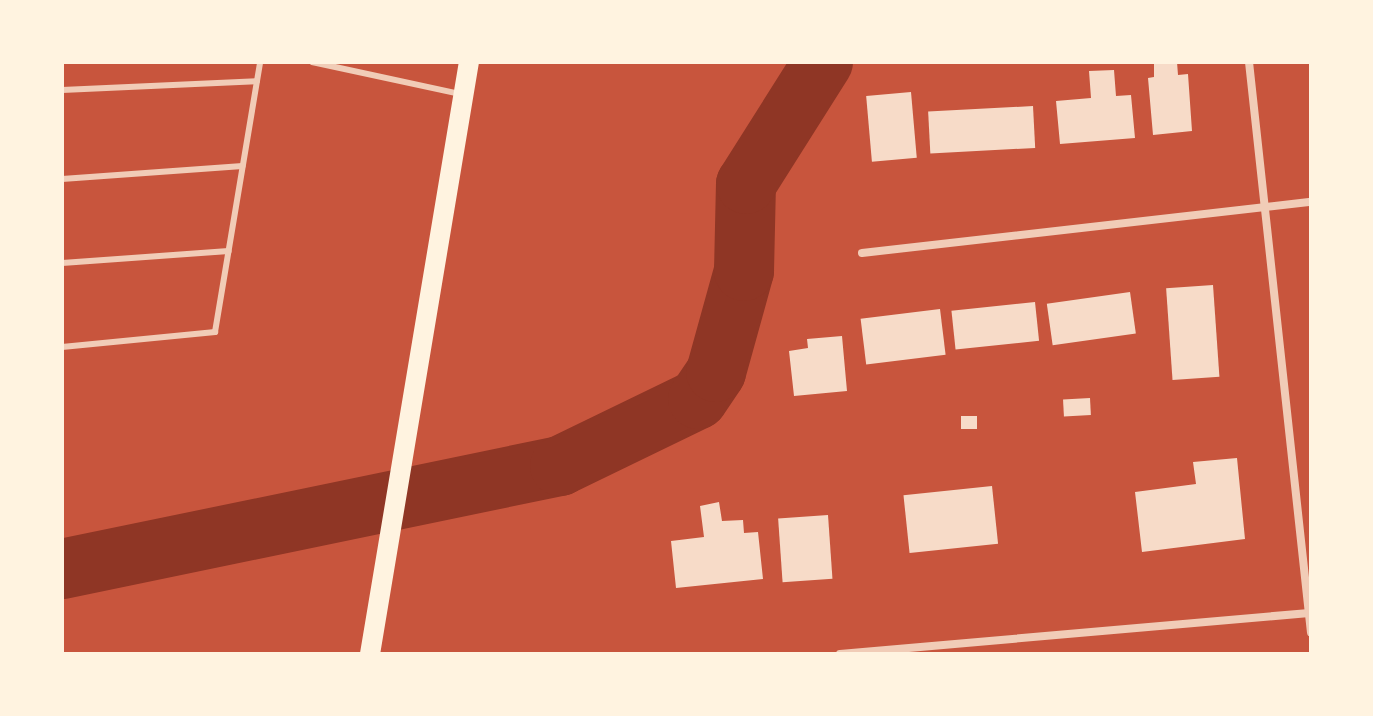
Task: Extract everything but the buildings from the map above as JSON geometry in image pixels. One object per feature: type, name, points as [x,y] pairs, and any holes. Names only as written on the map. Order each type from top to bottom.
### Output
[{"type":"main road","points":[[370,654],[469,62]]},
{"type":"street","points":[[1249,62],[1261,206],[1311,633]]},
{"type":"street","points":[[862,253],[1311,202]]},
{"type":"street","points":[[840,654],[1309,613]]},
{"type":"lane","points":[[62,347],[215,332],[260,62]]},
{"type":"lane","points":[[312,62],[463,94]]},
{"type":"lane","points":[[62,90],[257,81]]},
{"type":"lane","points":[[62,179],[243,166]]},
{"type":"lane","points":[[62,263],[229,251]]},
{"type":"waterway","points":[[62,569],[560,466],[698,399],[716,372],[744,271],[746,184],[823,62]]}]
